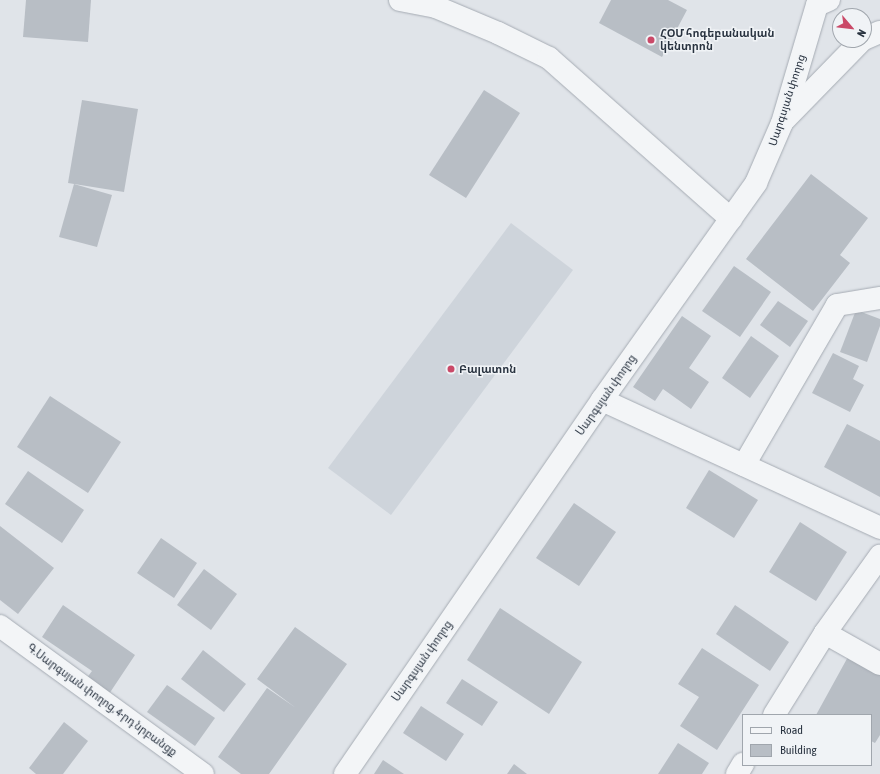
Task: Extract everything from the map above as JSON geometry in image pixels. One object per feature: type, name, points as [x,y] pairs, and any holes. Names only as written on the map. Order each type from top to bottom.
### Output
[{"type":"street","points":[[400,0],[436,7],[498,33],[549,58],[731,219]]},
{"type":"street","name":"Սարգսյան փողոց","points":[[345,774],[602,400],[756,183],[782,123],[819,2]]},
{"type":"street","points":[[782,123],[855,48]]},
{"type":"street","points":[[744,465],[837,305],[880,298]]},
{"type":"street","points":[[602,400],[880,528]]},
{"type":"street","points":[[775,714],[825,633],[880,556]]},
{"type":"street","name":"Գ.Սարգսյան փողոց, 4-րդ նրբանցք","points":[[0,626],[203,774]]},
{"type":"street","points":[[825,633],[880,664]]},
{"type":"shaded area","name":"Բալատոն","points":[[511,223],[573,270],[391,515],[328,468]]},
{"type":"building","points":[[26,0],[91,0],[88,42],[23,37]]},
{"type":"building","name":"ՀՕՄ հոգեբանական կենտրոն","points":[[611,0],[668,0],[687,10],[662,57],[599,23]]},
{"type":"building","points":[[484,90],[520,113],[466,198],[429,175]]},
{"type":"building","points":[[82,100],[138,109],[124,192],[68,183]]},
{"type":"building","points":[[811,174],[868,218],[840,255],[850,263],[813,311],[746,259]]},
{"type":"building","points":[[74,184],[112,195],[97,247],[59,237]]},
{"type":"building","points":[[734,266],[771,292],[740,337],[702,311]]},
{"type":"building","points":[[778,301],[808,321],[790,347],[760,325]]},
{"type":"building","points":[[856,310],[880,319],[880,326],[867,362],[840,352]]},
{"type":"building","points":[[682,316],[711,336],[689,368],[709,382],[691,409],[663,389],[655,401],[633,387]]},
{"type":"building","points":[[751,336],[779,356],[750,398],[722,378]]},
{"type":"building","points":[[833,353],[859,366],[853,379],[864,385],[850,412],[812,393]]},
{"type":"building","points":[[50,396],[121,442],[88,493],[17,447]]},
{"type":"building","points":[[847,424],[880,441],[880,497],[824,467]]},
{"type":"building","points":[[709,470],[758,500],[734,538],[686,508]]},
{"type":"building","points":[[28,471],[84,510],[62,543],[5,504]]},
{"type":"building","points":[[574,503],[616,532],[579,586],[536,558]]},
{"type":"building","points":[[800,522],[847,552],[816,601],[769,572]]},
{"type":"building","points":[[0,526],[54,568],[18,614],[0,600]]},
{"type":"building","points":[[161,538],[197,563],[174,598],[137,573]]},
{"type":"building","points":[[204,569],[237,594],[211,630],[177,605]]},
{"type":"building","points":[[63,605],[135,655],[109,694],[86,679],[92,671],[42,637]]},
{"type":"building","points":[[735,605],[789,642],[770,671],[716,634]]},
{"type":"building","points":[[500,608],[582,662],[549,714],[467,660]]},
{"type":"building","points":[[295,627],[347,664],[269,774],[241,774],[218,757],[267,688],[296,708],[257,679]]},
{"type":"building","points":[[702,648],[759,685],[717,750],[680,726],[699,697],[678,684]]},
{"type":"building","points":[[203,650],[246,684],[224,712],[181,679]]},
{"type":"building","points":[[849,655],[880,673],[880,735],[875,743],[872,742],[872,714],[817,714]]},
{"type":"building","points":[[462,679],[498,702],[482,726],[446,703]]},
{"type":"building","points":[[167,685],[215,718],[195,746],[147,712]]},
{"type":"building","points":[[421,706],[464,734],[446,761],[403,733]]},
{"type":"building","points":[[64,722],[88,741],[63,774],[36,774],[29,768]]},
{"type":"building","points":[[678,743],[709,763],[702,774],[658,774]]},
{"type":"building","points":[[383,760],[404,774],[374,774]]},
{"type":"building","points":[[514,764],[527,774],[507,774]]},
{"type":"place","name":"ՀՕՄ հոգեբանական կենտրոն","points":[[651,40]]},
{"type":"place","name":"Բալատոն","points":[[451,369]]}]
